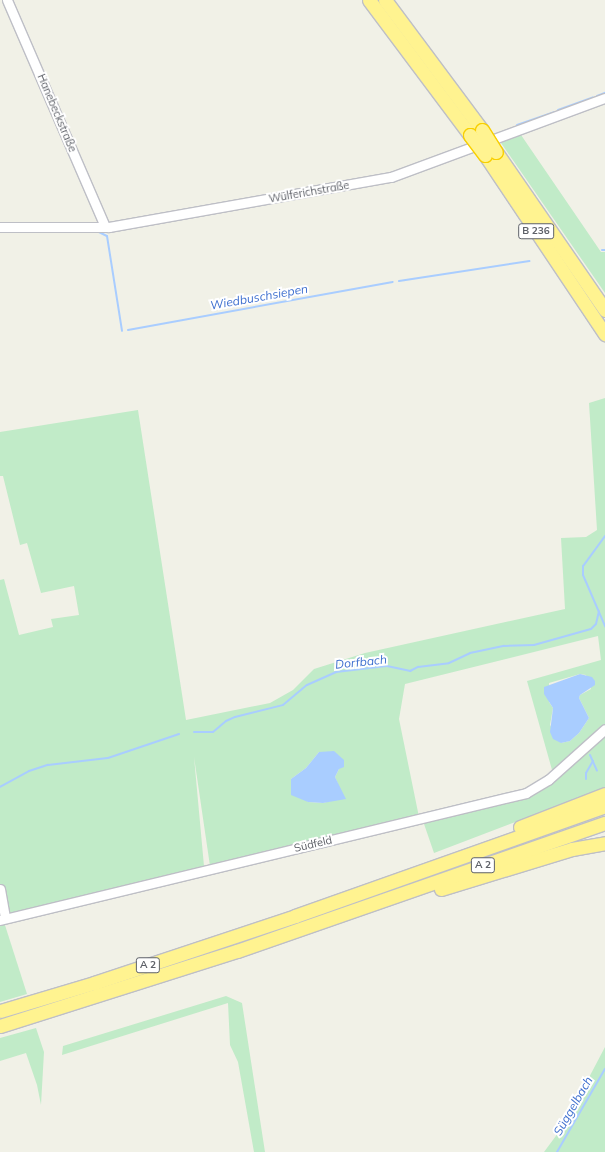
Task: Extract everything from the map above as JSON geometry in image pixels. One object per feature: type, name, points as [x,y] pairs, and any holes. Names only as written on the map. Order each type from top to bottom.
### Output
[{"type":"highway","name":"B 236","points":[[369,0],[476,133],[605,309]]},
{"type":"highway","name":"B 236","points":[[385,0],[476,133]]},
{"type":"highway","name":"B 236","points":[[491,153],[605,334]]},
{"type":"highway","points":[[588,307],[605,344]]},
{"type":"highway","points":[[422,870],[441,857],[605,794]]},
{"type":"highway","name":"A 2","points":[[0,1011],[190,952],[605,806]]},
{"type":"highway","name":"A 2","points":[[0,1026],[156,978],[386,900],[605,823]]},
{"type":"highway","points":[[386,900],[413,896],[471,881],[572,849],[605,836]]},
{"type":"highway","points":[[572,849],[605,842]]},
{"type":"street","name":"Hanebeckstraße","points":[[8,0],[105,227]]},
{"type":"street","name":"Wülferichstraße","points":[[0,227],[105,227],[390,177],[605,98]]},
{"type":"street","name":"Südfeld","points":[[3,919],[526,794],[548,780],[605,729]]},
{"type":"street","points":[[0,889],[3,919]]},
{"type":"green space","points":[[519,132],[601,252],[605,252],[605,293],[499,140]]},
{"type":"green space","points":[[605,398],[605,788],[434,853],[423,821],[527,795],[554,777],[527,681],[601,660],[598,636],[405,684],[399,719],[419,817],[210,866],[194,757],[204,866],[0,916],[0,580],[4,579],[19,635],[53,627],[51,619],[79,615],[74,586],[41,593],[27,543],[20,545],[3,476],[0,476],[0,432],[138,410],[186,720],[270,703],[293,690],[314,669],[365,653],[565,609],[561,538],[586,537],[597,530],[589,403]],"holes":[[[580,674],[586,675],[591,689],[580,695],[579,698],[589,718],[579,733],[570,741],[561,743],[550,725],[553,708],[549,702],[549,683]],[[319,752],[339,769],[335,777],[338,784],[338,799],[323,803],[308,802],[291,779],[306,768]]]},
{"type":"green space","points":[[4,922],[27,994],[0,1002],[0,923]]},
{"type":"green space","points":[[226,996],[242,1003],[265,1152],[254,1152],[238,1062],[230,1045],[228,1003],[62,1055],[63,1046]]},
{"type":"green space","points":[[36,1028],[44,1052],[41,1105],[37,1085],[26,1053],[0,1061],[0,1038]]},
{"type":"green space","points":[[605,1047],[605,1152],[544,1152],[564,1125]]},
{"type":"water","points":[[580,674],[592,677],[595,681],[595,685],[580,695],[579,698],[589,718],[579,733],[570,741],[561,743],[553,739],[550,732],[553,708],[544,694],[544,687]]},
{"type":"water","points":[[334,751],[344,760],[344,767],[339,769],[335,777],[346,799],[323,803],[308,802],[291,795],[291,779],[306,768],[319,752]]},
{"type":"waterway","points":[[597,96],[605,93]]},
{"type":"waterway","points":[[558,110],[593,97]]},
{"type":"waterway","points":[[517,125],[554,112]]},
{"type":"waterway","name":"Wiedbuschsiepen","points":[[97,231],[107,236],[122,331]]},
{"type":"waterway","name":"Wiedbuschsiepen","points":[[0,232],[41,232]]},
{"type":"waterway","name":"Wiedbuschsiepen","points":[[399,281],[529,261]]},
{"type":"waterway","name":"Wiedbuschsiepen","points":[[128,330],[393,282]]},
{"type":"waterway","name":"Süggelbach","points":[[605,536],[583,566],[583,575],[605,626]]},
{"type":"waterway","name":"Dorfbach","points":[[194,732],[213,732],[226,721],[235,717],[283,705],[307,685],[336,672],[387,666],[410,671],[418,667],[449,663],[470,653],[504,646],[534,645],[591,629],[596,624],[599,611]]},
{"type":"waterway","name":"Dorfbach","points":[[0,787],[29,771],[48,765],[108,758],[179,734]]},
{"type":"waterway","points":[[590,755],[597,771]]},
{"type":"waterway","points":[[586,779],[586,773],[593,761]]},
{"type":"waterway","name":"Süggelbach","points":[[557,1152],[605,1069]]}]
